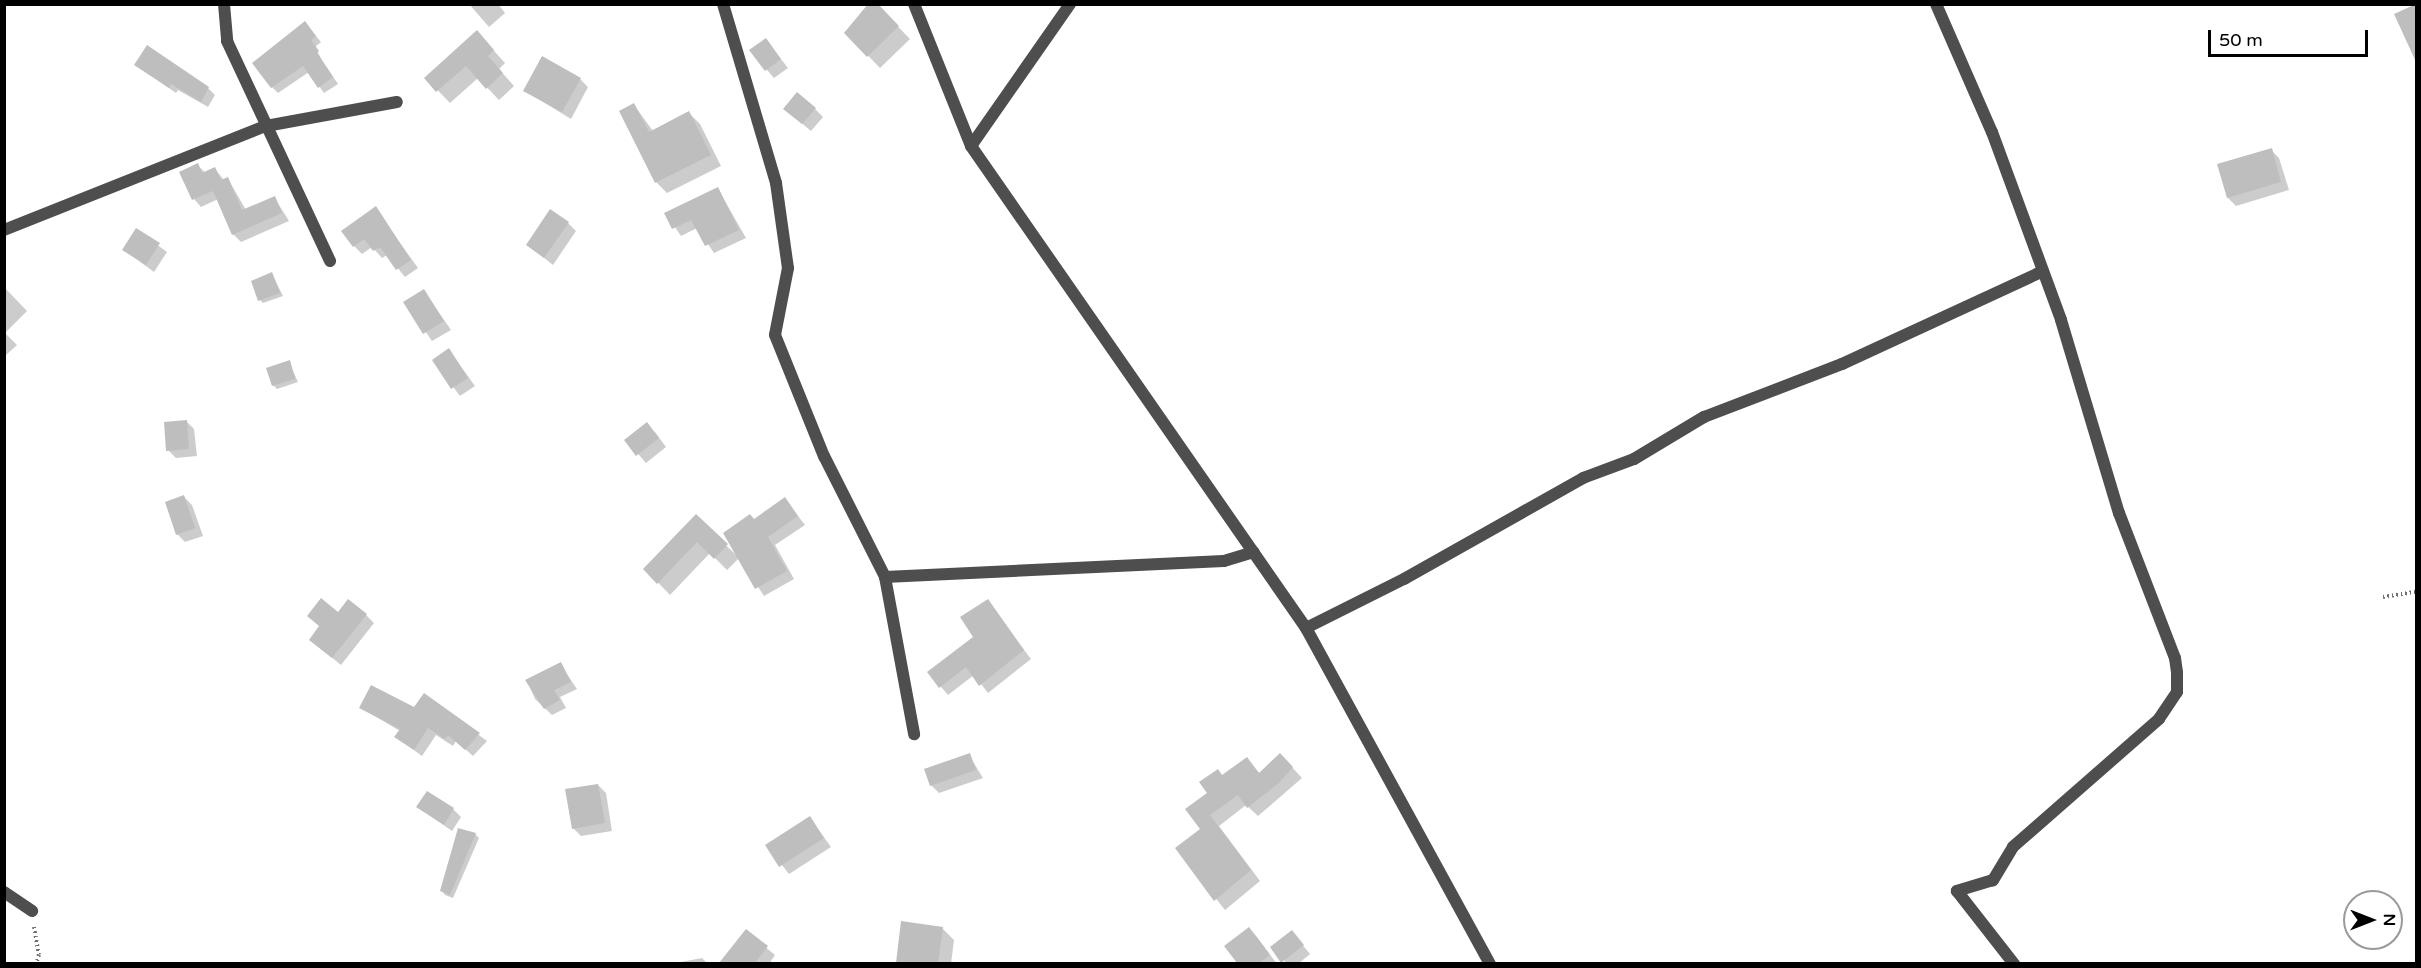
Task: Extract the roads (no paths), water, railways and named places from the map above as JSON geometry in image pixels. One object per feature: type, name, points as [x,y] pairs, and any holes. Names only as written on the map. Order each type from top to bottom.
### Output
[{"type":"street","points":[[224,4],[227,41],[330,261]]},
{"type":"street","points":[[723,4],[776,183],[788,268],[775,335],[824,456],[885,577],[914,734]]},
{"type":"street","points":[[915,4],[971,146],[1306,627],[1490,963]]},
{"type":"street","points":[[971,146],[1070,4]]},
{"type":"street","points":[[1936,4],[1992,132],[2043,271],[2119,513],[2175,658],[2177,692],[2159,719],[2013,847],[1993,880],[1957,891],[2014,963]]},
{"type":"street","points":[[4,230],[266,126],[397,102]]},
{"type":"street","points":[[1306,627],[1404,579],[1583,478],[1634,459],[1704,417],[1842,364],[2043,271]]},
{"type":"street","points":[[885,577],[1224,561],[1254,552]]},
{"type":"street","points":[[4,892],[32,911]]}]
